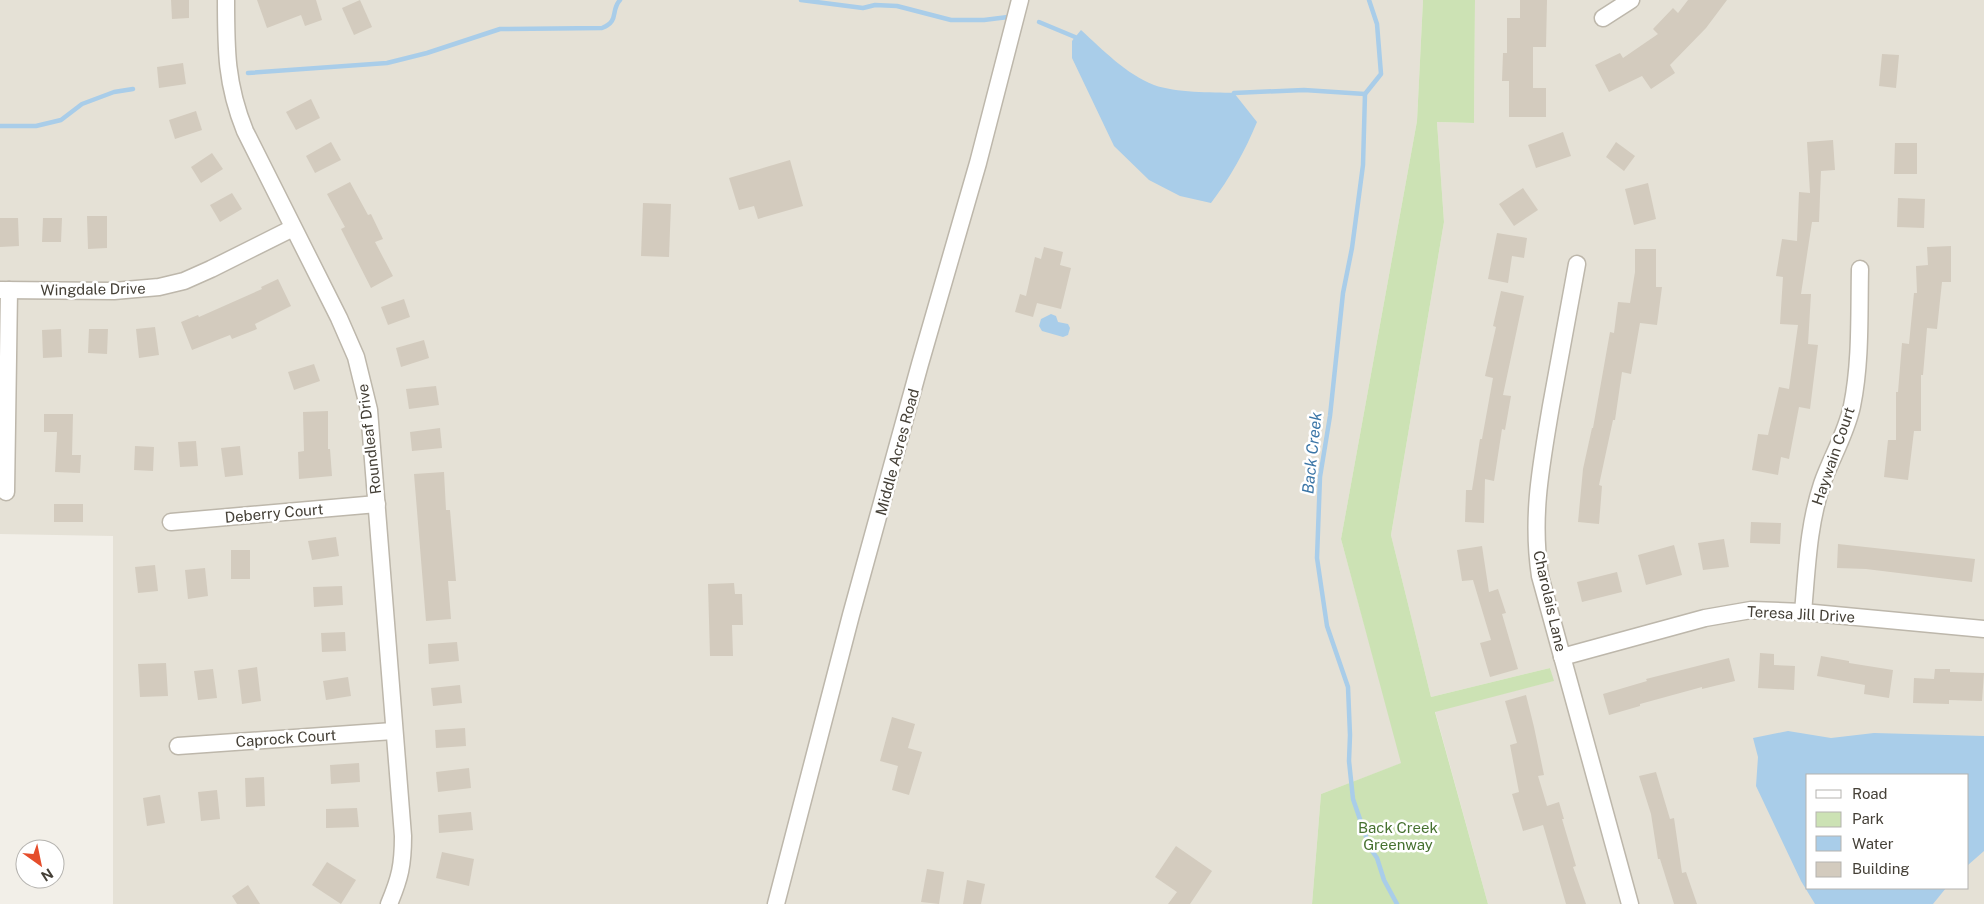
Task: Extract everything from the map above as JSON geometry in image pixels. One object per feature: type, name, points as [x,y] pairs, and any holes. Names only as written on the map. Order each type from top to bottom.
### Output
[{"type":"street","name":"Roundleaf Drive","points":[[226,0],[229,81],[235,107],[245,131],[339,318],[356,357],[369,410],[403,853],[400,878],[388,904]]},
{"type":"street","name":"Middle Acres Road","points":[[776,904],[851,615],[978,163],[1020,0]]},
{"type":"street","points":[[1603,18],[1631,0]]},
{"type":"street","name":"Wingdale Drive","points":[[5,290],[114,291],[159,287],[184,280],[211,269],[293,228]]},
{"type":"street","name":"Charolais Lane","points":[[1577,264],[1539,478],[1535,514],[1536,551],[1540,576],[1630,904]]},
{"type":"street","name":"Haywain Court","points":[[1803,612],[1814,512],[1822,482],[1852,408],[1856,386],[1860,269]]},
{"type":"street","points":[[5,290],[6,492]]},
{"type":"street","name":"Deberry Court","points":[[171,522],[377,504]]},
{"type":"street","name":"Teresa Jill Drive","points":[[1562,656],[1637,635],[1736,611],[1766,609],[1984,629]]},
{"type":"street","name":"Caprock Court","points":[[178,746],[393,731]]},
{"type":"shaded area","points":[[0,0],[1423,0],[1417,121],[1341,539],[1402,763],[1321,794],[1312,904],[113,904],[113,536],[0,534]]},
{"type":"shaded area","points":[[1475,0],[1984,0],[1984,904],[1488,904],[1435,711],[1553,681],[1550,668],[1431,697],[1391,535],[1444,222],[1437,122],[1474,123]]},
{"type":"green space","name":"Back Creek Greenway","points":[[1423,0],[1475,0],[1474,123],[1437,122],[1444,222],[1391,535],[1431,697],[1550,668],[1554,681],[1435,712],[1488,904],[1312,904],[1321,794],[1401,763],[1341,539],[1417,121]]},
{"type":"water","points":[[1081,30],[1115,61],[1134,75],[1163,88],[1194,92],[1234,93],[1257,122],[1237,164],[1211,203],[1180,196],[1149,180],[1114,146],[1072,58],[1072,41]]},
{"type":"water","points":[[1051,314],[1056,316],[1058,322],[1068,324],[1070,328],[1068,335],[1063,337],[1042,331],[1039,326],[1041,319]]},
{"type":"water","points":[[1788,731],[1831,738],[1874,733],[1984,736],[1984,851],[1969,864],[1969,774],[1806,774],[1806,889],[1945,889],[1933,904],[1815,904],[1801,881],[1756,786],[1758,757],[1753,738]]},
{"type":"building","points":[[171,0],[189,0],[189,18],[172,19]]},
{"type":"building","points":[[257,0],[316,0],[322,20],[305,26],[301,15],[267,28]]},
{"type":"building","points":[[360,0],[372,27],[354,35],[342,8]]},
{"type":"building","points":[[1520,0],[1547,0],[1546,47],[1533,47],[1533,88],[1546,88],[1546,117],[1509,117],[1509,81],[1502,81],[1503,53],[1507,53],[1507,18],[1520,18]]},
{"type":"building","points":[[1688,0],[1727,0],[1706,28],[1670,65],[1675,73],[1651,89],[1642,76],[1609,92],[1595,65],[1620,53],[1623,58],[1658,34],[1653,29],[1673,8],[1678,13]]},
{"type":"building","points":[[1882,54],[1899,55],[1896,88],[1879,86]]},
{"type":"building","points":[[183,63],[186,84],[159,88],[157,67]]},
{"type":"building","points":[[311,99],[320,118],[296,130],[286,112]]},
{"type":"building","points":[[196,111],[202,130],[175,139],[169,120]]},
{"type":"building","points":[[1563,132],[1571,156],[1536,168],[1528,145]]},
{"type":"building","points":[[1833,140],[1835,170],[1821,171],[1819,222],[1812,222],[1801,294],[1811,294],[1808,344],[1818,345],[1810,409],[1799,407],[1789,459],[1781,457],[1778,475],[1752,470],[1758,434],[1768,435],[1779,387],[1789,389],[1798,325],[1780,324],[1783,277],[1776,276],[1782,239],[1797,241],[1799,192],[1810,193],[1807,142]]},
{"type":"building","points":[[331,142],[341,160],[315,173],[306,156]]},
{"type":"building","points":[[1616,142],[1635,156],[1624,171],[1606,157]]},
{"type":"building","points":[[1895,143],[1917,143],[1917,174],[1894,174]]},
{"type":"building","points":[[212,153],[223,169],[201,183],[191,167]]},
{"type":"building","points":[[790,160],[803,206],[758,219],[754,206],[739,210],[729,178]]},
{"type":"building","points":[[350,182],[368,215],[371,214],[383,239],[375,242],[393,276],[371,288],[341,229],[345,227],[327,194]]},
{"type":"building","points":[[1648,183],[1656,219],[1634,225],[1625,189]]},
{"type":"building","points":[[1523,188],[1538,210],[1514,226],[1499,204]]},
{"type":"building","points":[[232,193],[242,209],[220,222],[210,205]]},
{"type":"building","points":[[1898,198],[1925,199],[1924,228],[1897,227]]},
{"type":"building","points":[[643,203],[671,204],[669,257],[641,256]]},
{"type":"building","points":[[87,216],[107,216],[107,248],[88,249]]},
{"type":"building","points":[[0,218],[18,218],[19,246],[0,247]]},
{"type":"building","points":[[43,218],[62,218],[61,242],[42,242]]},
{"type":"building","points":[[1497,233],[1527,238],[1524,258],[1512,256],[1508,283],[1488,279]]},
{"type":"building","points":[[1951,246],[1951,282],[1942,282],[1937,329],[1927,328],[1923,375],[1921,375],[1921,431],[1914,431],[1908,480],[1884,477],[1888,440],[1896,440],[1896,392],[1898,392],[1902,343],[1909,344],[1914,293],[1917,293],[1916,266],[1928,265],[1927,247]]},
{"type":"building","points":[[1044,247],[1063,252],[1060,265],[1071,268],[1061,309],[1037,303],[1033,317],[1015,312],[1020,294],[1026,296],[1035,257],[1041,259]]},
{"type":"building","points":[[1635,249],[1656,249],[1656,287],[1662,287],[1657,325],[1640,323],[1631,374],[1622,372],[1615,420],[1613,420],[1599,485],[1602,486],[1599,524],[1578,522],[1583,469],[1593,428],[1610,332],[1614,333],[1618,302],[1630,303],[1635,272]]},
{"type":"building","points":[[278,279],[291,306],[255,324],[257,329],[232,339],[230,335],[192,350],[181,322],[198,315],[199,317],[262,289],[261,287]]},
{"type":"building","points":[[1501,291],[1524,296],[1503,395],[1511,396],[1505,430],[1502,429],[1494,481],[1485,479],[1484,523],[1465,522],[1466,490],[1472,490],[1480,439],[1482,439],[1493,378],[1485,376],[1496,327],[1493,326]]},
{"type":"building","points":[[404,299],[410,317],[388,325],[381,307]]},
{"type":"building","points":[[155,327],[159,355],[139,358],[136,329]]},
{"type":"building","points":[[61,329],[62,357],[43,358],[42,330]]},
{"type":"building","points":[[89,329],[108,329],[107,354],[88,353]]},
{"type":"building","points":[[424,340],[429,358],[401,367],[396,348]]},
{"type":"building","points":[[314,364],[320,381],[294,390],[288,372]]},
{"type":"building","points":[[436,386],[439,405],[409,409],[406,389]]},
{"type":"building","points":[[328,411],[328,449],[330,449],[332,476],[299,479],[298,452],[304,451],[303,412]]},
{"type":"building","points":[[44,414],[73,414],[72,455],[81,455],[80,473],[55,472],[57,432],[44,432]]},
{"type":"building","points":[[440,428],[442,448],[412,451],[410,432]]},
{"type":"building","points":[[196,441],[198,466],[180,467],[178,442]]},
{"type":"building","points":[[135,446],[154,447],[153,471],[134,470]]},
{"type":"building","points":[[240,446],[243,475],[225,477],[221,448]]},
{"type":"building","points":[[444,472],[446,510],[450,510],[456,581],[448,581],[451,619],[426,621],[414,474]]},
{"type":"building","points":[[54,504],[83,504],[83,522],[54,522]]},
{"type":"building","points":[[1751,522],[1781,523],[1780,544],[1750,543]]},
{"type":"building","points":[[336,537],[339,556],[312,560],[308,541]]},
{"type":"building","points":[[1724,539],[1729,567],[1703,570],[1698,543]]},
{"type":"building","points":[[1838,544],[1975,559],[1972,582],[1866,569],[1837,568]]},
{"type":"building","points":[[1674,545],[1682,575],[1646,585],[1638,555]]},
{"type":"building","points":[[1482,546],[1489,592],[1498,589],[1506,613],[1502,614],[1518,669],[1490,677],[1480,643],[1491,640],[1473,580],[1462,581],[1457,550]]},
{"type":"building","points":[[231,550],[250,550],[250,579],[231,579]]},
{"type":"building","points":[[155,565],[158,591],[138,593],[135,567]]},
{"type":"building","points":[[205,568],[208,596],[188,599],[185,570]]},
{"type":"building","points":[[1617,572],[1622,592],[1582,602],[1577,582]]},
{"type":"building","points":[[734,583],[735,594],[742,594],[743,625],[732,625],[733,656],[710,656],[708,584]]},
{"type":"building","points":[[342,586],[343,605],[314,607],[313,587]]},
{"type":"building","points":[[345,632],[346,651],[322,652],[321,633]]},
{"type":"building","points":[[457,642],[459,661],[429,664],[428,644]]},
{"type":"building","points":[[1760,653],[1774,654],[1774,665],[1795,666],[1794,690],[1758,688]]},
{"type":"building","points":[[1821,656],[1849,661],[1849,663],[1893,670],[1889,698],[1864,694],[1865,685],[1817,676]]},
{"type":"building","points":[[1729,658],[1735,681],[1702,689],[1702,687],[1640,704],[1640,706],[1609,715],[1603,694],[1647,681],[1646,679]]},
{"type":"building","points":[[166,663],[168,696],[140,697],[138,664]]},
{"type":"building","points":[[257,667],[261,701],[242,704],[238,670]]},
{"type":"building","points":[[213,669],[217,698],[198,700],[194,671]]},
{"type":"building","points":[[1935,669],[1950,669],[1950,672],[1984,673],[1982,701],[1949,700],[1949,704],[1913,703],[1914,678],[1934,679]]},
{"type":"building","points":[[348,677],[351,696],[326,700],[323,681]]},
{"type":"building","points":[[460,685],[462,703],[433,706],[431,688]]},
{"type":"building","points":[[1526,695],[1544,775],[1538,776],[1547,806],[1559,802],[1576,866],[1573,867],[1586,904],[1566,904],[1543,825],[1523,831],[1512,794],[1519,792],[1510,745],[1517,743],[1505,701]]},
{"type":"building","points":[[892,717],[915,724],[908,748],[922,752],[909,795],[892,790],[898,766],[880,761]]},
{"type":"building","points":[[465,728],[466,746],[436,748],[435,730]]},
{"type":"building","points":[[359,763],[360,782],[331,784],[330,765]]},
{"type":"building","points":[[469,768],[471,788],[438,792],[436,772]]},
{"type":"building","points":[[1656,772],[1670,819],[1674,818],[1682,873],[1686,872],[1697,904],[1674,904],[1660,859],[1658,859],[1651,814],[1639,776]]},
{"type":"building","points":[[264,777],[265,806],[246,807],[245,778]]},
{"type":"building","points":[[217,790],[220,819],[201,821],[198,792]]},
{"type":"building","points":[[160,795],[165,823],[147,826],[143,798]]},
{"type":"building","points":[[357,808],[359,827],[326,828],[326,809]]},
{"type":"building","points":[[471,812],[473,830],[439,833],[438,815]]},
{"type":"building","points":[[1176,846],[1212,871],[1190,904],[1168,904],[1177,892],[1155,877]]},
{"type":"building","points":[[442,852],[474,859],[469,886],[436,878]]},
{"type":"building","points":[[327,862],[356,880],[341,904],[312,885]]},
{"type":"building","points":[[927,869],[944,872],[939,904],[921,902]]},
{"type":"building","points":[[967,880],[985,884],[981,904],[963,904]]},
{"type":"building","points":[[248,885],[260,904],[237,904],[232,896]]},
{"type":"waterway","points":[[248,73],[387,63],[427,53],[500,29],[602,28],[613,19],[620,0]]},
{"type":"waterway","points":[[801,0],[863,8],[875,5],[897,6],[951,20],[984,20],[1008,17]]},
{"type":"waterway","name":"Back Creek","points":[[1369,0],[1377,24],[1381,74],[1365,94],[1363,165],[1352,248],[1343,293],[1330,416],[1320,477],[1317,558],[1327,626],[1348,687],[1349,761],[1353,799],[1370,848],[1377,858],[1384,880],[1397,904]]},
{"type":"waterway","points":[[1039,22],[1075,37],[1078,42]]},
{"type":"waterway","points":[[0,126],[36,126],[61,120],[82,104],[114,92],[133,89]]},
{"type":"waterway","points":[[1232,97],[1234,93],[1304,90],[1365,94]]}]
